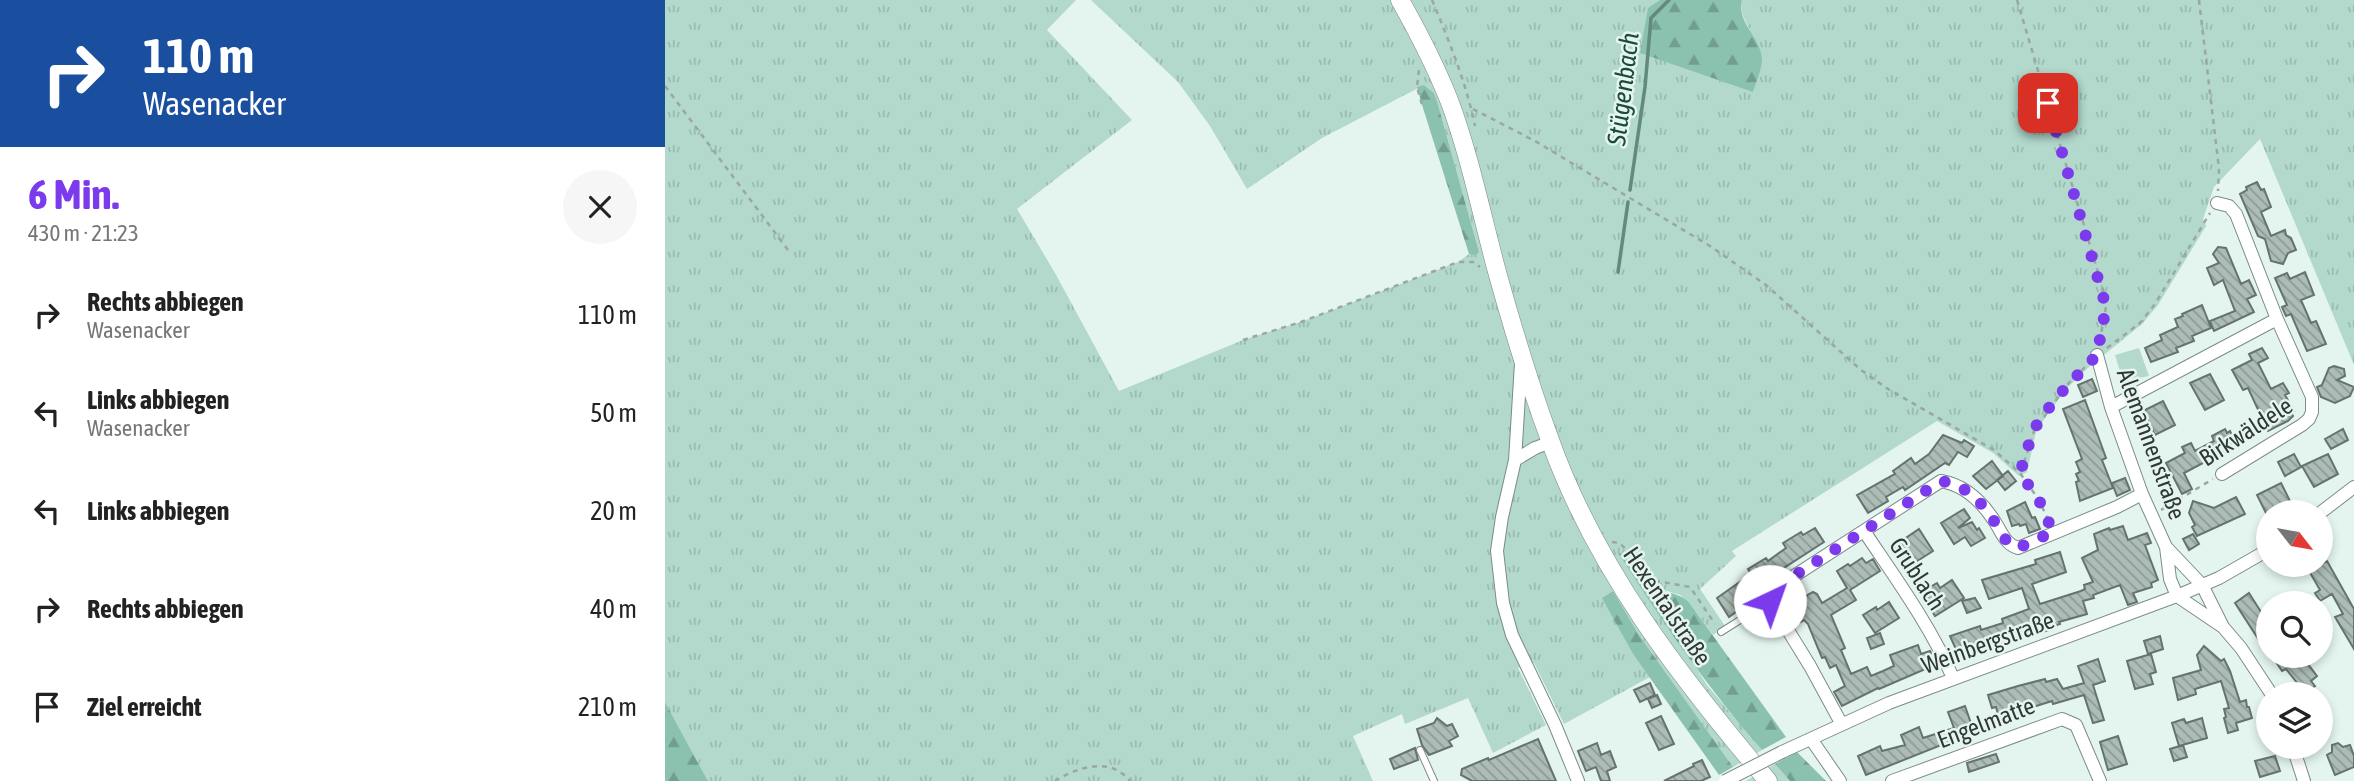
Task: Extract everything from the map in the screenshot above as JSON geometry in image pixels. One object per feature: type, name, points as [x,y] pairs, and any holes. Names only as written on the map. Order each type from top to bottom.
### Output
[{"type":"main road","name":"Hexentalstraße","points":[[1399,0],[1425,44],[1450,102],[1521,356],[1551,442],[1597,546],[1631,604],[1720,724],[1768,781]]},
{"type":"street","name":"Birkwäldele","points":[[2217,202],[2229,206],[2236,214],[2277,319],[2312,397],[2312,412],[2302,425],[2222,474]]},
{"type":"street","points":[[2111,407],[2277,319]]},
{"type":"street","name":"Alemannenstraße","points":[[2097,355],[2111,407],[2142,494],[2166,547],[2170,579],[2177,596],[2223,627]]},
{"type":"street","name":"Hexentalstraße","points":[[1521,356],[1515,460],[1497,551],[1503,603],[1512,635],[1558,731],[1578,781]]},
{"type":"street","points":[[1515,460],[1551,442]]},
{"type":"street","points":[[1841,723],[1770,601],[1770,594],[1774,589],[1941,481],[1951,482],[1979,500],[2007,542],[2018,548],[2142,494]]},
{"type":"street","points":[[2333,503],[2354,487]]},
{"type":"street","name":"Grublach","points":[[1864,531],[1919,612],[1939,646],[1953,678]]},
{"type":"street","name":"Alemannenstraße","points":[[2166,547],[2201,586],[2223,627],[2263,682]]},
{"type":"street","name":"Weinbergstraße","points":[[1725,781],[1841,723],[1953,678],[2177,596],[2256,558]]},
{"type":"street","name":"Engelmatte","points":[[1892,781],[2062,719],[2076,725],[2100,781]]},
{"type":"street","points":[[1811,738],[1840,781]]},
{"type":"street","points":[[2297,759],[2304,781]]},
{"type":"lane","points":[[1721,632],[1770,601]]},
{"type":"lane","points":[[1420,750],[1434,781]]},
{"type":"path","points":[[1432,0],[1458,63],[1474,123]]},
{"type":"path","points":[[2017,0],[2103,289],[2106,307],[2097,355]]},
{"type":"path","points":[[2020,473],[2033,431],[2043,415],[2097,355],[2140,323],[2155,304],[2217,202],[2219,169],[2199,0]]},
{"type":"path","points":[[1423,108],[1417,87],[1417,52],[1425,44]]},
{"type":"path","points":[[665,86],[788,250]]},
{"type":"path","points":[[1472,109],[1535,141],[1710,246],[1766,285],[1861,370],[1888,389],[1994,450],[2020,473],[2039,500],[2053,532]]},
{"type":"path","points":[[1243,340],[1301,322],[1458,262],[1473,262],[1487,271],[1496,268]]},
{"type":"path","name":"Birkwäldele","points":[[2152,515],[2222,474]]},
{"type":"path","points":[[1608,542],[1619,542],[1652,580],[1690,587],[1721,632]]},
{"type":"path","points":[[1055,781],[1085,767],[1099,765],[1114,769],[1131,781]]},
{"type":"green space","points":[[665,0],[1076,0],[1047,30],[1132,120],[1017,209],[1119,391],[1243,340],[1301,322],[1458,262],[1469,254],[1475,256],[1479,252],[1437,101],[1434,93],[1424,85],[1322,138],[1247,189],[1210,126],[1178,82],[1091,0],[1660,0],[1648,9],[1753,92],[1755,54],[1742,12],[1742,0],[2354,0],[2354,365],[2260,139],[2214,187],[2203,219],[2206,226],[2158,305],[2142,324],[2067,388],[2047,415],[2036,432],[2027,472],[2019,476],[1993,453],[1937,421],[1732,551],[1736,556],[1700,589],[1725,626],[1713,635],[1688,601],[1680,595],[1644,582],[1623,553],[1707,685],[1762,750],[1733,767],[1639,635],[1613,591],[1603,598],[1633,654],[1650,677],[1564,724],[1534,663],[1518,668],[1546,725],[1493,753],[1468,698],[1405,724],[1402,714],[1353,736],[1373,781],[708,781],[665,702]]},
{"type":"green space","points":[[1660,0],[1742,0],[1742,16],[1758,44],[1762,59],[1753,92],[1640,53],[1648,8]]},
{"type":"green space","points":[[1424,85],[1434,93],[1437,101],[1479,252],[1475,256],[1469,254],[1423,108],[1417,87]]},
{"type":"green space","points":[[2139,348],[2149,376],[2123,381],[2115,355]]},
{"type":"green space","points":[[1623,553],[1647,584],[1688,601],[1786,737],[1762,750],[1687,655],[1619,554]]},
{"type":"green space","points":[[1613,591],[1639,635],[1733,767],[1719,775],[1633,654],[1602,598]]},
{"type":"green space","points":[[665,702],[708,781],[665,781]]},
{"type":"green space","points":[[1797,752],[1826,781],[1790,781],[1775,764]]},
{"type":"green space","points":[[1775,764],[1790,781],[1746,781]]},
{"type":"building","points":[[2257,182],[2261,190],[2264,189],[2271,207],[2261,212],[2271,236],[2285,230],[2296,250],[2288,253],[2283,264],[2271,261],[2265,239],[2258,236],[2240,194],[2247,190],[2246,187]]},
{"type":"building","points":[[2218,247],[2226,248],[2241,284],[2249,280],[2256,295],[2247,299],[2254,312],[2214,331],[2210,321],[2235,311],[2223,280],[2214,285],[2207,268],[2219,263],[2213,254]]},
{"type":"building","points":[[2305,272],[2314,295],[2301,300],[2311,323],[2316,321],[2326,344],[2307,351],[2291,314],[2286,316],[2282,307],[2287,305],[2275,278],[2287,273],[2290,279]]},
{"type":"building","points":[[2202,305],[2211,328],[2192,336],[2194,341],[2176,348],[2178,352],[2151,362],[2145,348],[2162,340],[2160,335],[2178,327],[2175,319]]},
{"type":"building","points":[[2262,348],[2268,358],[2258,363],[2271,389],[2283,383],[2289,393],[2285,395],[2294,411],[2288,421],[2268,431],[2248,388],[2243,390],[2232,370],[2252,360],[2249,354]]},
{"type":"building","points":[[2334,366],[2344,369],[2345,376],[2337,380],[2354,387],[2350,396],[2335,403],[2321,397],[2317,387],[2322,385],[2329,368]]},
{"type":"building","points":[[2210,374],[2224,400],[2205,410],[2190,383]]},
{"type":"building","points":[[2092,379],[2097,391],[2083,397],[2078,385]]},
{"type":"building","points":[[2085,400],[2106,458],[2102,460],[2113,488],[2080,501],[2076,474],[2080,472],[2076,462],[2082,459],[2063,409]]},
{"type":"building","points":[[2163,401],[2175,425],[2155,435],[2143,411]]},
{"type":"building","points":[[2225,429],[2227,433],[2230,431],[2237,445],[2184,473],[2192,489],[2182,494],[2166,463],[2185,453],[2182,447],[2191,443],[2195,451],[2214,441],[2212,436]]},
{"type":"building","points":[[2343,429],[2348,440],[2331,449],[2325,439]]},
{"type":"building","points":[[1943,435],[1962,443],[1964,440],[1974,446],[1967,457],[1958,452],[1949,465],[1945,463],[1905,490],[1903,487],[1886,497],[1888,501],[1868,513],[1857,495],[1895,474],[1893,471],[1911,458],[1915,464],[1929,454]]},
{"type":"building","points":[[2294,454],[2301,467],[2285,476],[2278,462]]},
{"type":"building","points":[[2328,454],[2338,474],[2314,487],[2302,466]]},
{"type":"building","points":[[1992,461],[2003,476],[1986,489],[1973,476]]},
{"type":"building","points":[[2008,471],[2016,481],[2005,490],[1997,480]]},
{"type":"building","points":[[2125,478],[2130,490],[2117,496],[2112,483]]},
{"type":"building","points":[[2281,483],[2290,500],[2260,500],[2257,495]]},
{"type":"building","points":[[2236,497],[2245,514],[2197,536],[2189,513],[2193,501],[2214,508]]},
{"type":"building","points":[[2025,502],[2040,529],[2029,533],[2026,524],[2012,526],[2007,511]]},
{"type":"building","points":[[1964,509],[1970,518],[1958,528],[1972,522],[1985,538],[1971,546],[1965,537],[1954,544],[1941,523]]},
{"type":"building","points":[[2123,526],[2128,540],[2147,533],[2151,543],[2145,545],[2158,580],[2151,583],[2152,587],[2133,593],[2137,602],[2128,605],[2120,585],[2083,601],[2087,614],[2059,622],[2060,624],[2048,628],[2049,630],[2036,634],[2036,631],[2008,640],[2009,643],[2003,645],[1992,645],[1959,656],[1950,636],[1980,626],[1981,630],[2003,623],[2002,619],[2029,609],[2022,588],[1989,599],[1982,580],[2036,564],[2035,560],[2060,552],[2066,572],[2032,584],[2040,604],[2081,591],[2085,589],[2084,585],[2093,582],[2082,558],[2098,550],[2094,534]]},
{"type":"building","points":[[1815,528],[1824,542],[1753,588],[1755,591],[1746,597],[1749,602],[1729,617],[1717,598],[1751,574],[1748,569],[1766,558],[1768,561],[1786,548],[1783,543],[1801,532],[1803,535]]},
{"type":"building","points":[[1919,529],[1933,551],[1908,567],[1894,546]]},
{"type":"building","points":[[2193,534],[2199,544],[2189,550],[2183,539]]},
{"type":"building","points":[[1862,558],[1866,563],[1873,559],[1880,571],[1850,590],[1856,600],[1831,615],[1845,648],[1841,650],[1851,674],[1867,667],[1871,676],[1883,671],[1894,666],[1890,655],[1918,645],[1921,654],[1930,651],[1937,664],[1842,706],[1834,692],[1845,686],[1836,665],[1830,668],[1825,657],[1822,658],[1808,624],[1804,620],[1801,622],[1790,604],[1801,592],[1804,597],[1813,592],[1817,594],[1822,603],[1847,588],[1837,571]]},
{"type":"building","points":[[2333,572],[2354,609],[2354,649],[2335,617],[2343,614],[2333,591],[2320,590],[2313,578],[2333,578]]},
{"type":"building","points":[[1952,580],[1964,598],[1935,616],[1923,591],[1937,583],[1940,588]]},
{"type":"building","points":[[2249,593],[2256,604],[2256,635],[2235,603]]},
{"type":"building","points":[[1975,598],[1981,608],[1967,613],[1962,601]]},
{"type":"building","points":[[1889,602],[1899,618],[1875,633],[1863,615]]},
{"type":"building","points":[[1880,633],[1884,644],[1871,649],[1867,638]]},
{"type":"building","points":[[2160,636],[2163,649],[2148,654],[2144,641]]},
{"type":"building","points":[[2204,646],[2221,661],[2224,659],[2240,702],[2246,700],[2249,707],[2252,718],[2236,723],[2238,730],[2228,733],[2224,709],[2229,708],[2221,681],[2195,689],[2196,694],[2178,700],[2173,678],[2201,670],[2197,655]]},
{"type":"building","points":[[2151,654],[2156,672],[2150,674],[2153,684],[2135,689],[2127,661]]},
{"type":"building","points":[[2098,659],[2105,681],[2093,685],[2104,720],[2093,723],[2084,695],[2053,704],[2052,701],[2000,721],[1996,707],[1992,708],[1988,695],[2018,686],[2045,679],[2046,682],[2057,679],[2063,689],[2084,683],[2078,666]]},
{"type":"building","points":[[2280,668],[2311,668],[2317,676],[2312,682],[2296,682],[2286,669],[2282,671]]},
{"type":"building","points":[[1650,683],[1655,695],[1640,702],[1634,690]]},
{"type":"building","points":[[1657,695],[1661,704],[1652,708],[1648,699]]},
{"type":"building","points":[[1965,706],[1974,732],[1866,775],[1858,756],[1880,746],[1882,751],[1905,745],[1901,735],[1919,727],[1923,738],[1954,728],[1948,712]]},
{"type":"building","points":[[1661,716],[1674,744],[1659,750],[1646,723]]},
{"type":"building","points":[[1437,718],[1447,726],[1452,724],[1458,736],[1449,741],[1452,746],[1429,755],[1422,745],[1417,729],[1434,723]]},
{"type":"building","points":[[2202,718],[2207,738],[2179,746],[2172,723],[2184,719],[2186,723]]},
{"type":"building","points":[[2118,736],[2127,764],[2108,770],[2100,742]]},
{"type":"building","points":[[1538,739],[1556,781],[1472,781],[1461,775],[1462,769]]},
{"type":"building","points":[[1597,743],[1601,755],[1610,751],[1616,767],[1607,771],[1610,781],[1601,781],[1596,767],[1586,771],[1578,751]]},
{"type":"building","points":[[2338,743],[2343,747],[2350,745],[2354,767],[2335,775],[2329,759],[2333,759],[2333,745]]},
{"type":"building","points":[[2183,745],[2187,757],[2174,761],[2170,749]]},
{"type":"building","points":[[1415,748],[1418,760],[1394,769],[1390,759]]},
{"type":"building","points":[[1996,754],[1999,762],[1969,772],[1967,763]]},
{"type":"building","points":[[2276,759],[2280,771],[2260,777],[2255,761]]},
{"type":"building","points":[[1702,760],[1710,777],[1701,781],[1664,781],[1694,766],[1693,764]]},
{"type":"waterway","name":"Stügenbach","points":[[1630,190],[1645,87],[1651,18],[1669,0]]},
{"type":"waterway","name":"Stügenbach","points":[[1618,272],[1628,202]]},
{"type":"route","points":[[1770,601],[1770,594],[1774,589],[1941,481],[1951,482],[1979,500],[2012,546],[2018,548],[2053,532],[2039,500],[2020,473],[2033,431],[2043,415],[2097,355],[2106,307],[2048,103]]}]
